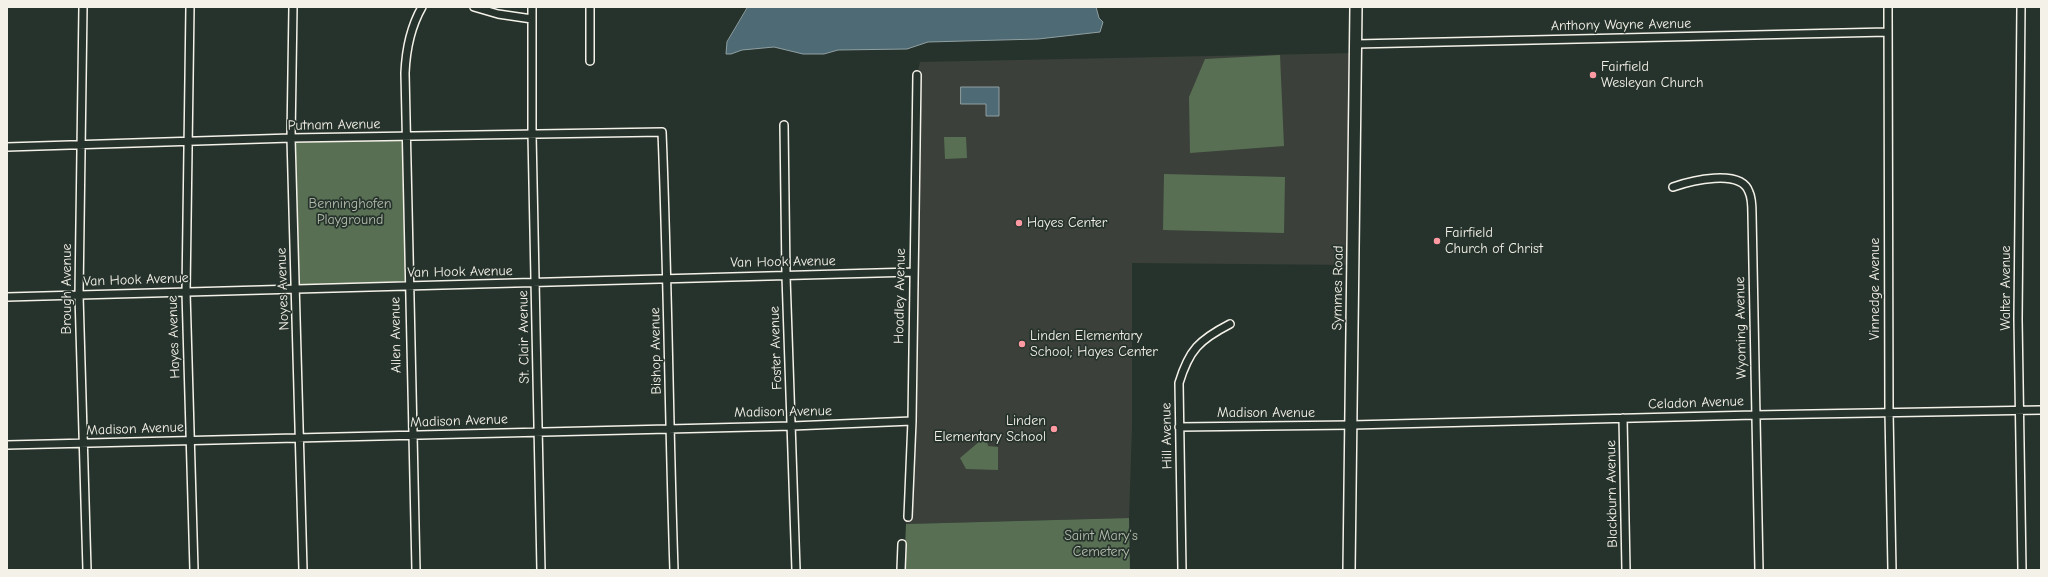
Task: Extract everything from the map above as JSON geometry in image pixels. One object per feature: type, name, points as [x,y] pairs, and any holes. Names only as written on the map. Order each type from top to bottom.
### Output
[{"type":"main road","name":"Symmes Road","points":[[1349,570],[1356,7]]},
{"type":"street","name":"Brough Avenue","points":[[83,7],[79,295],[87,570]]},
{"type":"street","name":"Hayes Avenue","points":[[190,7],[186,292],[194,570]]},
{"type":"street","name":"Noyes Avenue","points":[[293,7],[291,138],[303,570]]},
{"type":"street","name":"Allen Avenue","points":[[416,570],[405,136],[407,47],[415,20],[422,7]]},
{"type":"street","points":[[474,7],[498,14],[532,19]]},
{"type":"street","name":"St. Clair Avenue","points":[[532,7],[532,134],[541,570]]},
{"type":"street","points":[[590,7],[590,62]]},
{"type":"street","name":"Vinnedge Avenue","points":[[1888,7],[1889,412],[1892,570]]},
{"type":"street","name":"Walter Avenue","points":[[2021,7],[2018,319],[2022,570]]},
{"type":"street","name":"Anthony Wayne Avenue","points":[[1356,44],[1887,32]]},
{"type":"street","name":"Hoadley Avenue","points":[[908,517],[912,421],[917,75]]},
{"type":"street","name":"Foster Avenue","points":[[784,125],[786,276],[796,570]]},
{"type":"street","name":"Putnam Avenue","points":[[7,147],[188,143],[291,138],[662,132]]},
{"type":"street","name":"Bishop Avenue","points":[[662,132],[668,278],[674,570]]},
{"type":"street","name":"Wyoming Avenue","points":[[1673,186],[1688,181],[1726,178],[1742,183],[1749,190],[1752,214],[1759,570]]},
{"type":"street","name":"Van Hook Avenue","points":[[7,297],[913,272]]},
{"type":"street","name":"Hill Avenue","points":[[1182,570],[1179,383],[1188,358],[1208,337],[1230,324]]},
{"type":"street","name":"Celadon Avenue","points":[[1352,425],[1889,412],[2041,410]]},
{"type":"street","name":"Blackburn Avenue","points":[[1623,418],[1626,570]]},
{"type":"street","name":"Madison Avenue","points":[[7,445],[792,426],[912,421]]},
{"type":"street","name":"Madison Avenue","points":[[1179,427],[1352,425]]},
{"type":"street","points":[[902,544],[902,570]]},
{"type":"shaded area","name":"Linden Elementary School; Hayes Center","points":[[1356,53],[1354,265],[1132,263],[1132,428],[1129,518],[906,524],[912,421],[917,75],[920,62]]},
{"type":"green space","points":[[1280,55],[1284,146],[1190,153],[1189,97],[1205,59]]},
{"type":"green space","name":"Benninghofen Playground","points":[[405,137],[408,286],[296,289],[291,138]]},
{"type":"green space","points":[[944,137],[966,137],[967,158],[945,159]]},
{"type":"green space","points":[[1164,174],[1285,177],[1284,233],[1163,230]]},
{"type":"green space","points":[[980,441],[987,441],[988,446],[998,447],[998,470],[966,469],[960,458]]},
{"type":"green space","name":"Saint Mary’s Cemetery","points":[[1129,518],[1130,570],[904,570],[906,524]]},
{"type":"water","points":[[748,7],[1096,7],[1099,18],[1103,22],[1100,32],[1038,39],[928,42],[907,49],[838,50],[824,54],[803,54],[774,47],[742,50],[731,54],[726,54],[727,42]]},
{"type":"water","points":[[961,87],[999,87],[999,116],[986,116],[986,104],[961,104]]},
{"type":"place","name":"Fairfield Wesleyan Church","points":[[1593,75]]},
{"type":"place","name":"Hayes Center","points":[[1019,223]]},
{"type":"place","name":"Fairfield Church of Christ","points":[[1437,241]]},
{"type":"place","name":"Linden Elementary School; Hayes Center","points":[[1022,344]]},
{"type":"place","name":"Linden Elementary School","points":[[1054,429]]}]
